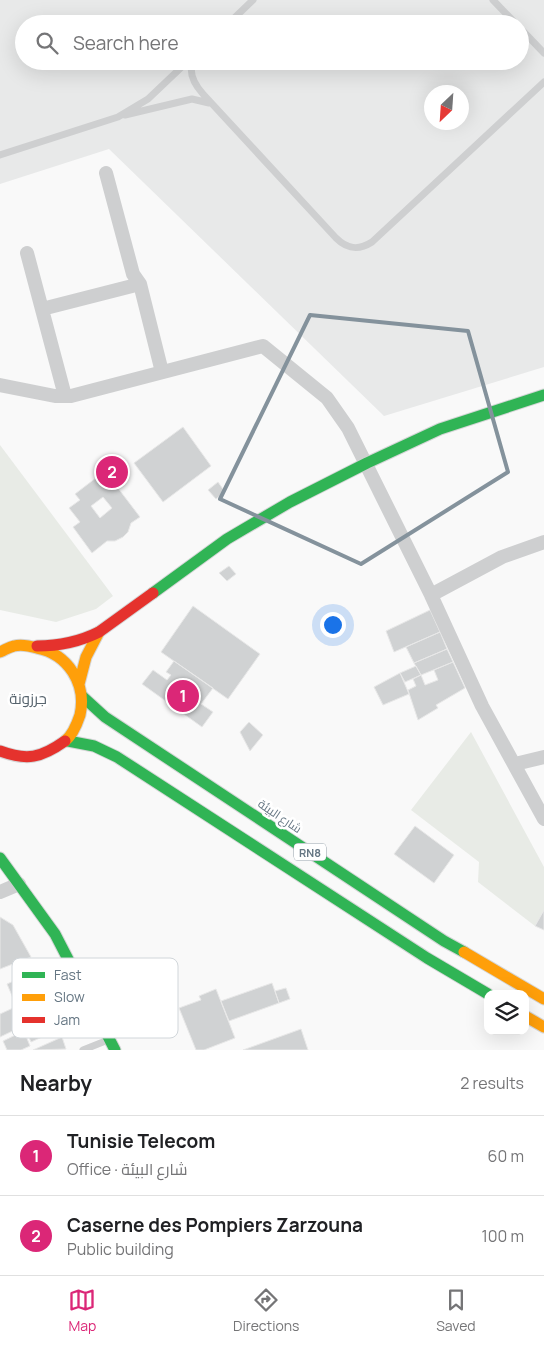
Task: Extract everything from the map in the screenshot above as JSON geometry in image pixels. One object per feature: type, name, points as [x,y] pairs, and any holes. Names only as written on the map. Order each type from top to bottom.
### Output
[{"type":"main road","points":[[37,646],[54,647],[70,645],[85,640],[99,632],[228,539],[290,502],[367,463],[440,429],[544,395]]},
{"type":"main road","points":[[0,751],[19,757],[40,756],[59,747],[68,740],[78,723],[82,708],[81,690],[86,657],[99,632]]},
{"type":"main road","name":"RN8","points":[[0,639],[15,646]]},
{"type":"main road","name":"RN8","points":[[0,652],[15,646],[37,646],[59,656],[69,665],[81,690]]},
{"type":"main road","name":"شارع البيئة","points":[[81,690],[105,717],[411,920],[544,999]]},
{"type":"main road","name":"RN8","points":[[68,740],[94,745],[117,757],[427,958],[484,992]]},
{"type":"main road","points":[[0,858],[55,934],[68,958]]},
{"type":"main road","points":[[529,1019],[544,1028]]},
{"type":"street","points":[[106,174],[133,274],[140,284],[162,372]]},
{"type":"street","points":[[26,253],[65,396]]},
{"type":"street","points":[[42,309],[140,284]]},
{"type":"street","points":[[0,385],[55,396],[71,396],[263,346],[327,398],[348,428],[431,595],[482,706],[544,819]]},
{"type":"street","points":[[431,595],[502,557],[544,542]]},
{"type":"street","points":[[515,764],[544,757]]},
{"type":"street","points":[[0,892],[19,884]]},
{"type":"lane","points":[[237,15],[253,0]]},
{"type":"lane","points":[[493,0],[507,15]]},
{"type":"lane","points":[[529,37],[544,53]]},
{"type":"lane","points":[[118,117],[148,99],[179,70]]},
{"type":"lane","points":[[191,70],[196,86],[336,238],[349,248],[365,247],[372,242],[544,82]]},
{"type":"lane","points":[[0,156],[118,117],[192,99],[212,104]]},
{"type":"lane","points":[[83,1050],[113,1045]]},
{"type":"highlighted area","points":[[310,315],[468,331],[508,472],[361,564],[220,499]]},
{"type":"shaded area","points":[[0,0],[544,0],[544,367],[384,416],[109,149],[0,184]]},
{"type":"shaded area","points":[[0,445],[113,596],[96,609],[56,622],[0,610]]},
{"type":"shaded area","points":[[471,732],[544,867],[544,910],[535,926],[478,882],[479,862],[411,810]]},
{"type":"building","points":[[183,427],[211,466],[163,502],[134,463]]},
{"type":"building","points":[[105,471],[140,517],[131,523],[128,532],[123,537],[115,541],[107,541],[92,553],[73,527],[80,522],[69,508],[80,500],[75,494]],"holes":[[[103,497],[112,508],[100,518],[91,506]]]},
{"type":"building","points":[[218,482],[225,492],[216,499],[208,490]]},
{"type":"building","points":[[229,566],[236,574],[227,581],[219,573]]},
{"type":"building","points":[[193,606],[260,654],[228,699],[161,652]]},
{"type":"building","points":[[430,610],[440,632],[394,652],[386,631]]},
{"type":"building","points":[[440,632],[447,649],[414,663],[406,647]]},
{"type":"building","points":[[447,649],[453,662],[421,675],[414,663]]},
{"type":"building","points":[[174,661],[213,688],[201,704],[213,712],[202,727],[142,684],[153,670],[167,680],[171,675],[166,672]]},
{"type":"building","points":[[453,662],[465,688],[436,705],[438,708],[418,720],[408,690],[416,686],[413,679],[421,675],[425,685],[438,680],[434,670]]},
{"type":"building","points":[[416,666],[421,675],[405,682],[400,673]]},
{"type":"building","points":[[400,673],[409,694],[383,705],[374,687]]},
{"type":"building","points":[[249,722],[263,735],[250,751],[240,732]]},
{"type":"building","points":[[415,826],[454,855],[434,883],[394,854]]},
{"type":"building","points":[[544,910],[544,930],[535,926]]},
{"type":"building","points":[[0,917],[13,925],[31,957],[12,958],[12,964],[0,969]]},
{"type":"building","points":[[12,982],[12,996],[7,984]]},
{"type":"building","points":[[272,983],[279,1003],[229,1021],[221,1001]]},
{"type":"building","points":[[286,988],[290,999],[279,1003],[275,991]]},
{"type":"building","points":[[216,989],[235,1038],[204,1050],[196,1050],[179,1008],[201,1000],[199,996]]},
{"type":"building","points":[[12,1008],[12,1031],[0,1037],[0,1014]]},
{"type":"building","points":[[301,1029],[308,1050],[243,1050]]},
{"type":"building","points":[[12,1037],[27,1038],[30,1046],[21,1050],[7,1050],[3,1041]]},
{"type":"building","points":[[29,1038],[40,1038],[31,1042]]},
{"type":"building","points":[[60,1038],[62,1038],[66,1049],[33,1050]]},
{"type":"traffic: fast","points":[[153,593],[227,539],[290,502],[367,463],[440,429],[544,395]]},
{"type":"traffic: fast","points":[[82,696],[105,717],[444,941],[464,952]]},
{"type":"traffic: fast","points":[[68,741],[94,746],[117,757],[427,958],[484,992]]},
{"type":"traffic: fast","points":[[0,858],[55,934],[67,958]]},
{"type":"traffic: fast","points":[[109,1038],[115,1050]]},
{"type":"traffic: slow","points":[[79,684],[86,657],[99,632]]},
{"type":"traffic: slow","points":[[0,652],[17,645],[34,647],[48,651],[58,657],[73,672],[81,692],[80,715],[76,726],[65,741]]},
{"type":"traffic: slow","points":[[464,952],[544,999]]},
{"type":"traffic: slow","points":[[529,1018],[544,1027]]},
{"type":"traffic: jam","points":[[37,646],[69,643],[99,632],[153,593]]},
{"type":"traffic: jam","points":[[0,751],[18,756],[34,756],[49,751],[65,741]]},
{"type":"place","name":"Caserne des Pompiers Zarzouna","points":[[112,472]]},
{"type":"place","name":"Tunisie Telecom","points":[[183,696]]},
{"type":"district","name":"جرزونة","points":[[28,698]]}]
